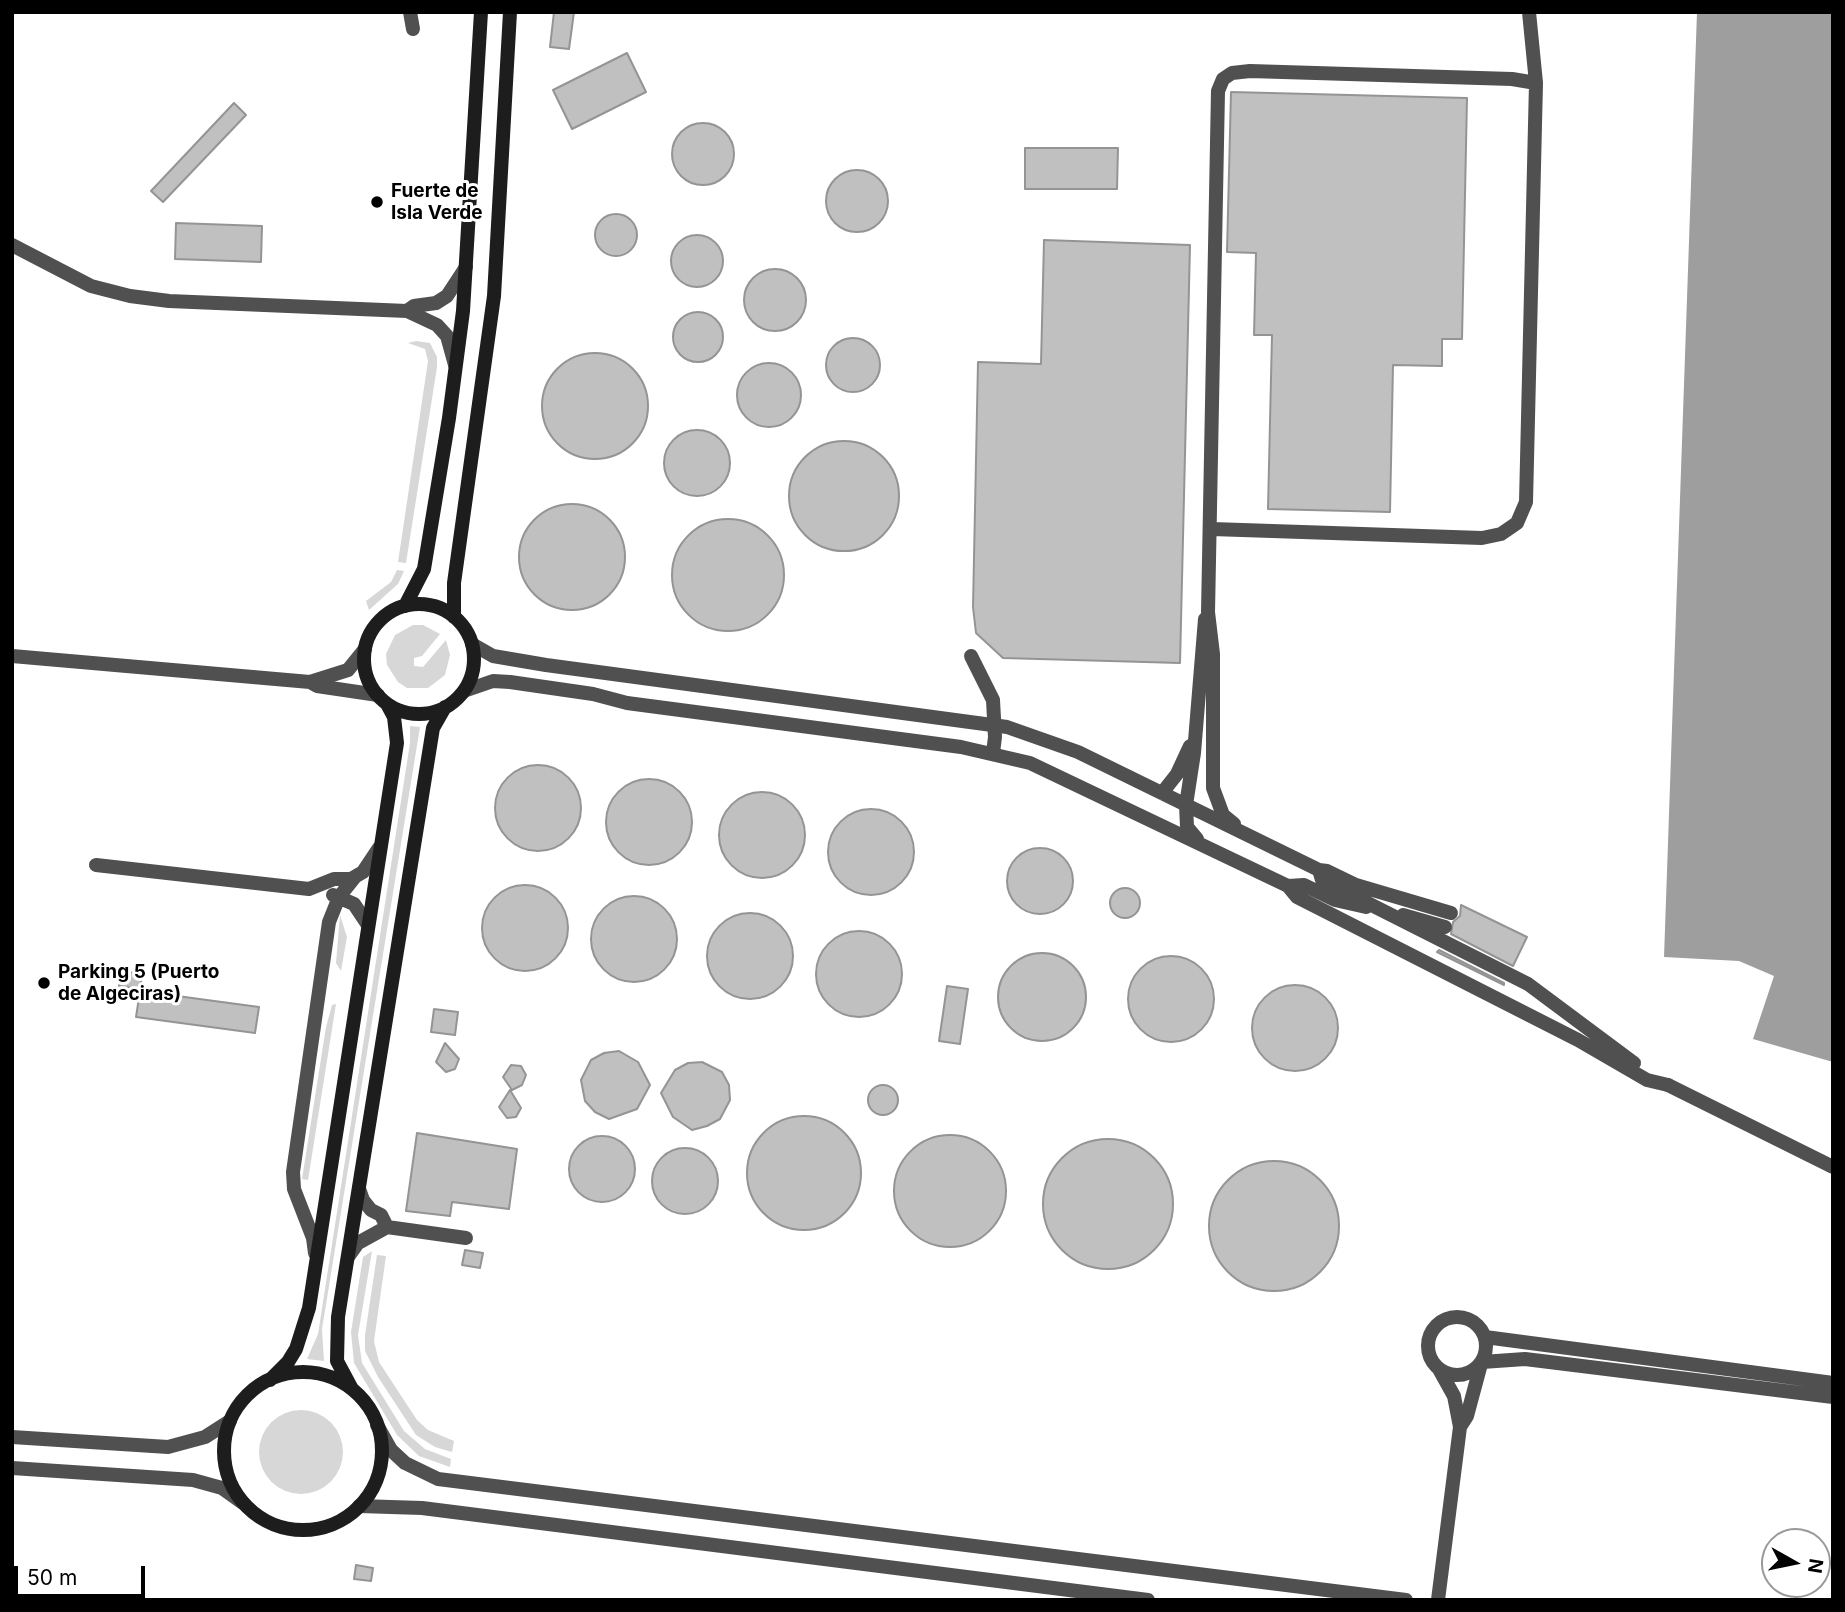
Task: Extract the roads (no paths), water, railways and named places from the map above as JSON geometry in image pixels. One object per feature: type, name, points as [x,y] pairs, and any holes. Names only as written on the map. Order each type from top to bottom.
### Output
[{"type":"main road","points":[[405,606],[419,583],[426,557],[456,366],[466,267],[481,12]]},
{"type":"main road","points":[[454,617],[454,583],[494,296],[510,12]]},
{"type":"main road","points":[[270,1380],[290,1374],[312,1373],[340,1382],[362,1400],[377,1425],[380,1468],[369,1495],[348,1516],[322,1528],[293,1530],[266,1521],[243,1503],[234,1491],[225,1464],[224,1449],[230,1421],[246,1397],[270,1380],[288,1362],[303,1333],[315,1272],[397,743],[394,717],[366,673],[365,649],[375,626],[393,610],[405,606],[429,605],[454,617],[468,633],[472,644],[473,669],[464,691],[445,708],[433,728],[337,1340],[337,1361],[352,1390]]},
{"type":"main road","points":[[383,699],[410,713],[422,714],[445,708]]},
{"type":"street","points":[[410,12],[413,29]]},
{"type":"street","points":[[1212,529],[1482,538],[1500,534],[1517,523],[1527,502],[1536,83],[1529,12]]},
{"type":"street","points":[[1249,836],[1223,815],[1215,802],[1212,742],[1213,654],[1208,612],[1212,529],[1218,91],[1223,79],[1232,73],[1250,71],[1509,79],[1536,83]]},
{"type":"street","points":[[12,245],[91,286],[130,296],[169,301],[407,311],[437,325],[447,335],[456,366]]},
{"type":"street","points":[[407,311],[414,306],[436,303],[447,296],[466,267]]},
{"type":"street","points":[[1184,830],[1196,728],[1201,639],[1208,612]]},
{"type":"street","points":[[472,644],[493,656],[546,665],[995,724],[1068,748],[1319,870],[1448,920],[1382,911],[1335,900],[1304,885],[1288,886]]},
{"type":"street","points":[[12,656],[310,682],[348,670],[365,649]]},
{"type":"street","points":[[971,656],[993,700],[993,753]]},
{"type":"street","points":[[464,691],[493,681],[510,682],[593,694],[627,703],[993,753],[1056,773],[1184,830],[1200,843],[1288,886],[1297,897],[1567,1034],[1647,1080],[1668,1085]]},
{"type":"street","points":[[310,682],[317,686],[383,699]]},
{"type":"street","points":[[1162,793],[1177,774],[1196,728]]},
{"type":"street","points":[[1184,830],[1199,812],[1205,797],[1212,742]]},
{"type":"street","points":[[315,1272],[313,1238],[296,1198],[293,1172],[326,938],[339,897],[355,877],[373,862],[380,847]]},
{"type":"street","points":[[96,865],[292,890],[320,886],[334,879],[355,877]]},
{"type":"street","points":[[1319,870],[1322,880],[1528,984],[1620,1055],[1668,1085],[1833,1167]]},
{"type":"street","points":[[320,886],[354,904],[368,925]]},
{"type":"street","points":[[359,1189],[363,1200],[381,1215],[387,1227]]},
{"type":"street","points":[[348,1257],[358,1243],[387,1227],[466,1238]]},
{"type":"street","points":[[1438,1600],[1460,1427],[1454,1396],[1428,1347],[1432,1331],[1444,1320],[1469,1319],[1485,1337],[1833,1383]]},
{"type":"street","points":[[1460,1427],[1467,1416],[1482,1363],[1485,1337]]},
{"type":"street","points":[[1438,1369],[1462,1376],[1482,1363],[1525,1359],[1833,1397]]},
{"type":"street","points":[[12,1437],[168,1447],[205,1437],[230,1421]]},
{"type":"street","points":[[377,1425],[391,1450],[405,1463],[438,1479],[1406,1600]]},
{"type":"street","points":[[12,1468],[193,1480],[222,1488],[243,1503]]},
{"type":"street","points":[[359,1506],[422,1508],[1148,1600]]},
{"type":"place","name":"Fuerte de Isla Verde","points":[[377,202]]},
{"type":"place","name":"Parking 5 (Puerto de Algeciras)","points":[[44,983]]}]
